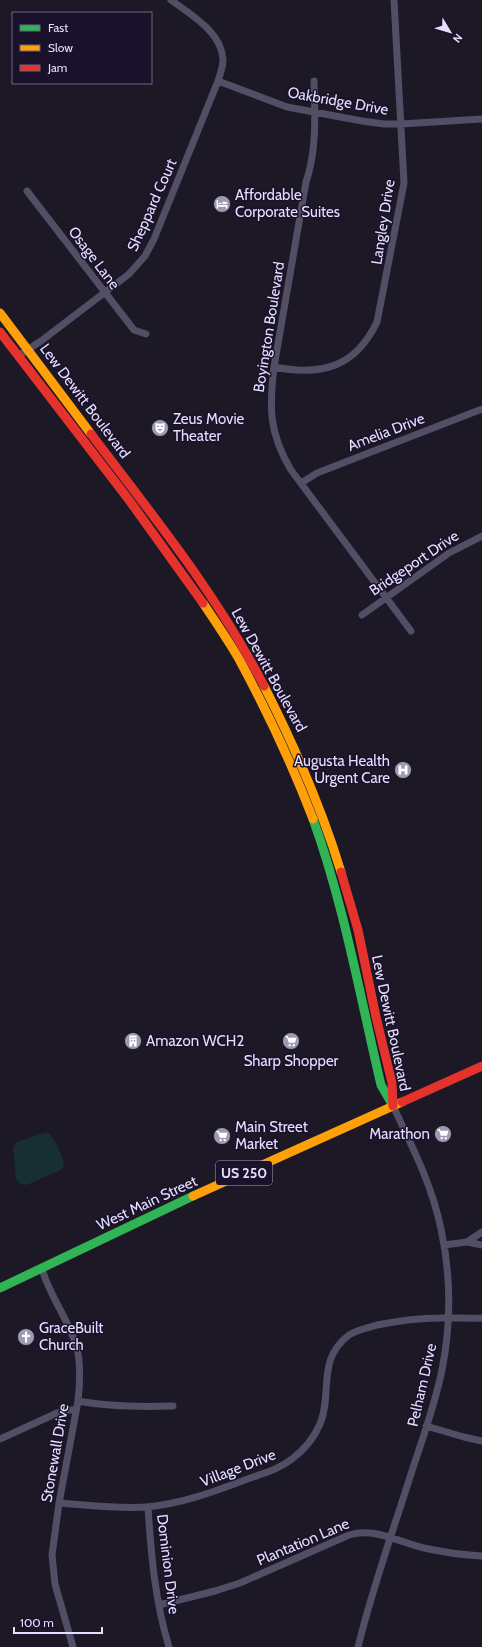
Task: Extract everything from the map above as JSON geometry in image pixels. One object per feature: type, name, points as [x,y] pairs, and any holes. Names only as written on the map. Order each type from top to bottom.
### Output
[{"type":"main road","name":"Lew Dewitt Boulevard","points":[[0,313],[201,580],[247,653],[289,734],[309,779],[332,842],[358,930],[376,1017],[392,1083],[393,1106]]},
{"type":"main road","name":"Lew Dewitt Boulevard","points":[[0,332],[129,500],[192,586],[238,658],[279,738],[299,783],[322,845],[347,932],[381,1085],[393,1106]]},
{"type":"main road","name":"West Main Street","points":[[0,1288],[148,1217],[482,1066]]},
{"type":"street","name":"Sheppard Court","points":[[18,356],[27,348],[41,341],[134,269],[150,247],[218,81],[223,60],[217,40],[207,28],[171,0]]},
{"type":"street","name":"Langley Drive","points":[[274,367],[298,372],[308,372],[333,367],[356,352],[373,331],[380,315],[404,183],[394,0]]},
{"type":"street","name":"Oakbridge Drive","points":[[218,81],[287,107],[362,122],[401,124],[482,119]]},
{"type":"street","name":"Boyington Boulevard","points":[[314,81],[315,112],[312,164],[306,182],[274,367],[270,396],[273,426],[282,454],[301,483],[411,631]]},
{"type":"street","name":"Osage Lane","points":[[27,191],[104,293],[134,330],[146,334]]},
{"type":"street","name":"Amelia Drive","points":[[301,483],[317,473],[482,409]]},
{"type":"street","name":"Bridgeport Drive","points":[[362,614],[448,553],[482,536]]},
{"type":"street","points":[[192,586],[201,580]]},
{"type":"street","name":"Pelham Drive","points":[[358,1647],[442,1371],[448,1318],[448,1281],[444,1245],[439,1221],[429,1185],[393,1106]]},
{"type":"street","points":[[467,1242],[482,1232]]},
{"type":"street","points":[[444,1245],[467,1242],[482,1245]]},
{"type":"street","name":"Stonewall Drive","points":[[42,1269],[49,1288],[71,1333],[76,1347],[80,1372],[78,1401],[53,1541],[53,1570],[59,1601],[73,1647]]},
{"type":"street","name":"Village Drive","points":[[59,1503],[102,1506],[148,1506],[185,1500],[206,1494],[276,1469],[297,1456],[314,1435],[323,1415],[326,1399],[327,1371],[332,1354],[342,1341],[354,1332],[388,1323],[417,1319],[482,1318]]},
{"type":"street","points":[[78,1401],[123,1407],[173,1406]]},
{"type":"street","points":[[0,1439],[57,1413],[67,1410],[76,1410]]},
{"type":"street","points":[[426,1426],[482,1441]]},
{"type":"street","name":"Dominion Drive","points":[[148,1506],[153,1573],[169,1647]]},
{"type":"street","name":"Plantation Lane","points":[[159,1605],[215,1591],[240,1582],[352,1534],[368,1532],[424,1548],[482,1556]]},
{"type":"green space","points":[[44,1133],[49,1133],[53,1139],[63,1158],[64,1166],[61,1170],[27,1185],[20,1184],[16,1179],[13,1147],[17,1142]]},
{"type":"traffic: fast","points":[[313,819],[343,917],[381,1085],[392,1104]]},
{"type":"traffic: fast","points":[[0,1288],[193,1196]]},
{"type":"traffic: slow","points":[[0,313],[91,434]]},
{"type":"traffic: slow","points":[[203,603],[235,652],[259,698],[288,758],[313,819]]},
{"type":"traffic: slow","points":[[264,686],[307,777],[341,872]]},
{"type":"traffic: slow","points":[[193,1196],[402,1102]]},
{"type":"traffic: jam","points":[[0,332],[129,500],[203,603]]},
{"type":"traffic: jam","points":[[91,434],[205,587],[246,652],[264,686]]},
{"type":"traffic: jam","points":[[341,872],[358,930],[376,1017],[392,1083],[393,1106]]},
{"type":"traffic: jam","points":[[402,1102],[482,1066]]},
{"type":"place","name":"Affordable Corporate Suites","points":[[222,204]]},
{"type":"place","name":"Zeus Movie Theater","points":[[160,428]]},
{"type":"place","name":"Augusta Health Urgent Care","points":[[403,770]]},
{"type":"place","name":"Amazon WCH2","points":[[133,1041]]},
{"type":"place","name":"Sharp Shopper","points":[[291,1041]]},
{"type":"place","name":"Marathon","points":[[443,1134]]},
{"type":"place","name":"Main Street Market","points":[[222,1136]]},
{"type":"place","name":"GraceBuilt Church","points":[[26,1337]]}]
